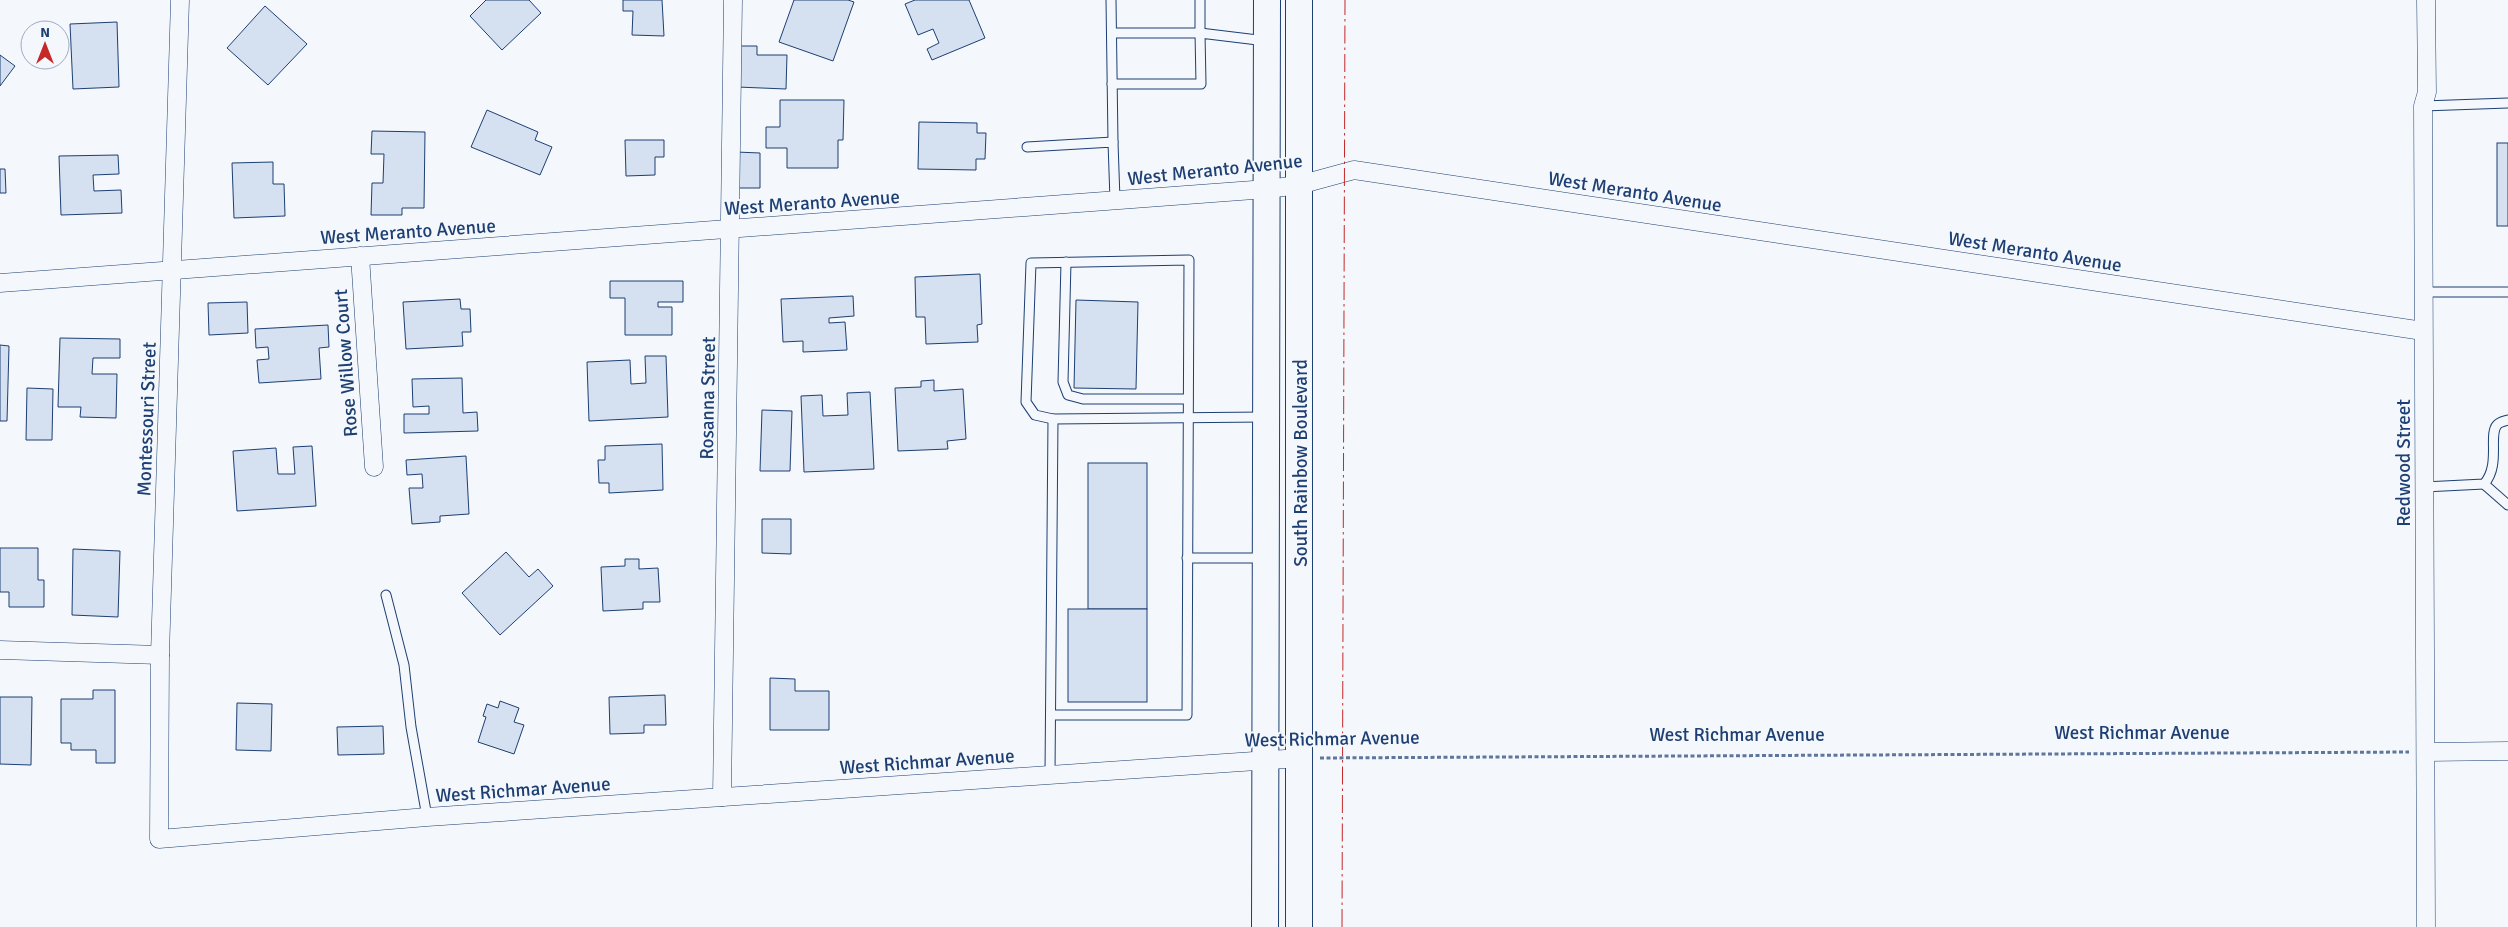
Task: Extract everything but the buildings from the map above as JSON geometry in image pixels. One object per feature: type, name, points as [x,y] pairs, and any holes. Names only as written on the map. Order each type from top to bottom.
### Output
[{"type":"main road","name":"South Rainbow Boulevard","points":[[1266,927],[1267,0]]},
{"type":"main road","name":"South Rainbow Boulevard","points":[[1299,0],[1299,927]]},
{"type":"street","name":"Montessouri Street","points":[[159,839],[160,656],[180,0]]},
{"type":"street","name":"Rosanna Street","points":[[722,797],[733,0]]},
{"type":"street","name":"Redwood Street","points":[[2426,0],[2427,92],[2423,106],[2426,927]]},
{"type":"street","name":"West Meranto Avenue","points":[[0,282],[1267,189],[1299,185],[1354,170],[2423,331]]},
{"type":"street","name":"Rose Willow Court","points":[[360,256],[374,467]]},
{"type":"street","points":[[0,650],[160,656]]},
{"type":"street","points":[[2426,752],[2508,752]]},
{"type":"street","name":"West Richmar Avenue","points":[[159,839],[427,817],[1300,758]]},
{"type":"lane","points":[[1111,0],[1115,200]]},
{"type":"lane","points":[[1112,84],[1200,84],[1200,0]]},
{"type":"lane","points":[[1112,33],[1200,33],[1267,41]]},
{"type":"lane","points":[[2423,106],[2508,103]]},
{"type":"lane","points":[[1027,147],[1113,142]]},
{"type":"lane","points":[[1051,715],[1187,715],[1187,418],[1189,260],[1030,263],[1026,402],[1035,414],[1054,419],[1187,418],[1267,417]]},
{"type":"lane","points":[[1066,262],[1063,382],[1068,395],[1083,398],[1188,399]]},
{"type":"lane","points":[[2423,292],[2508,292]]},
{"type":"lane","points":[[1050,774],[1054,419]]},
{"type":"lane","points":[[2484,484],[2490,477],[2494,464],[2495,430],[2497,425],[2508,420]]},
{"type":"lane","points":[[2424,487],[2484,484],[2508,505]]},
{"type":"lane","points":[[1187,558],[1266,558]]},
{"type":"lane","points":[[386,595],[404,664],[411,727],[427,817]]},
{"type":"path","name":"West Richmar Avenue","points":[[1300,758],[2426,752]]},
{"type":"power","points":[[1342,927],[1345,0]]}]
